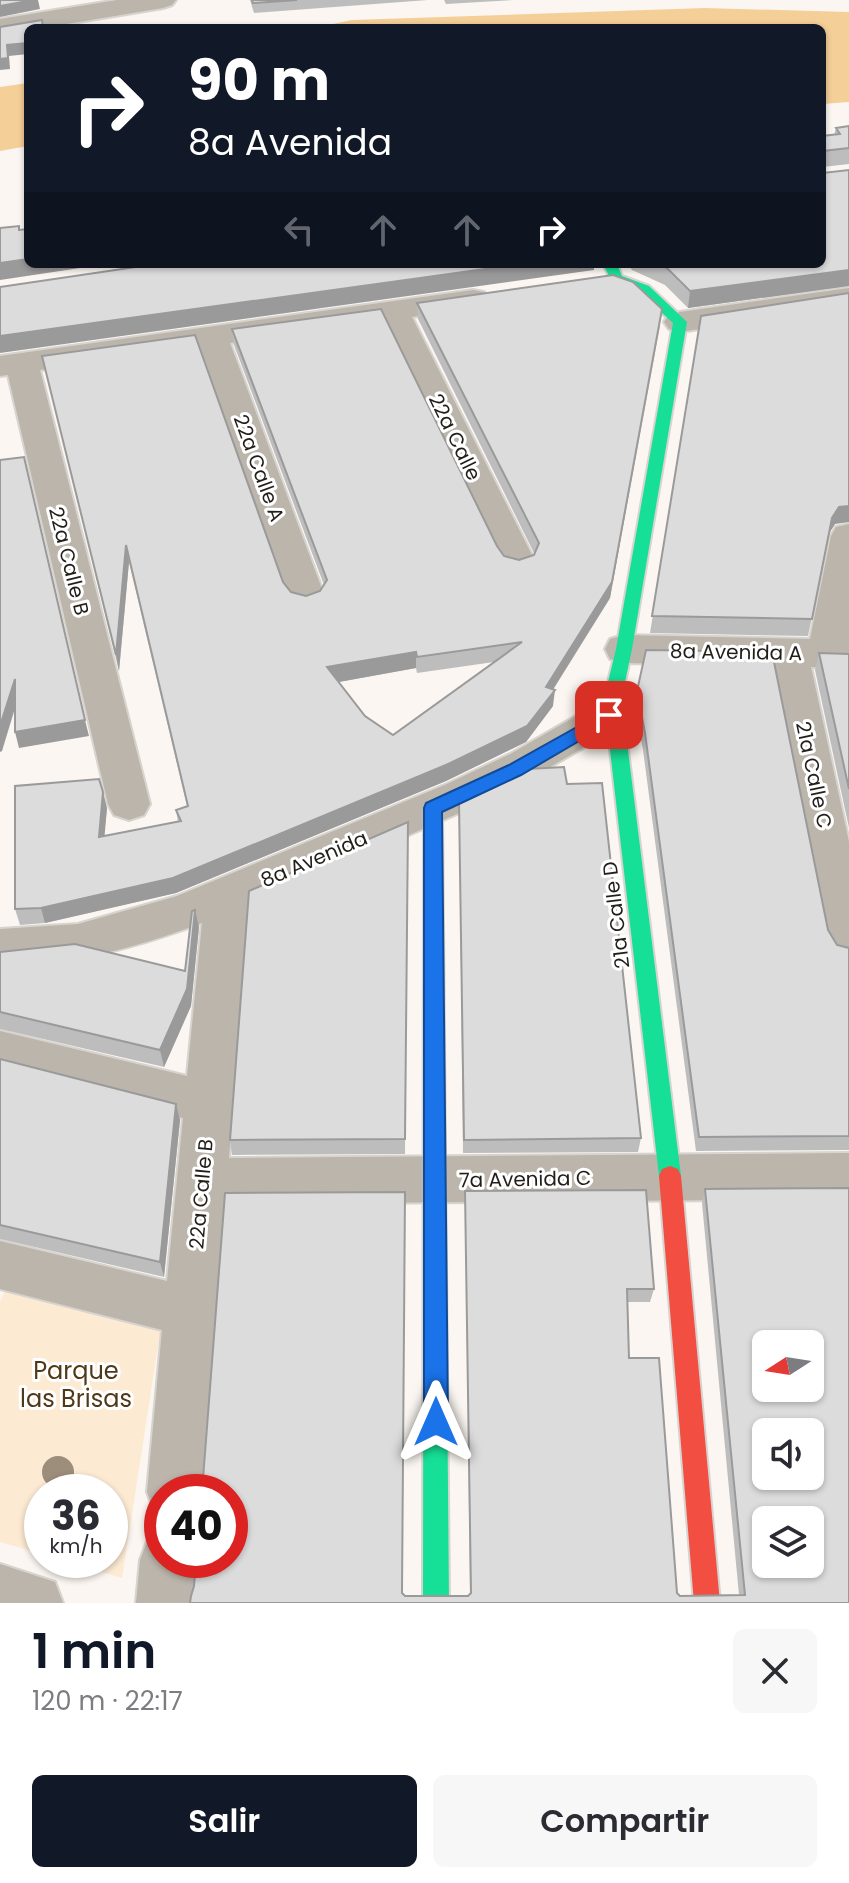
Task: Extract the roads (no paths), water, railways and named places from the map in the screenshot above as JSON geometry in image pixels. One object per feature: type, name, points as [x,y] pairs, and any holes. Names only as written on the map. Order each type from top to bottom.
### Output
[{"type":"street","points":[[0,27],[163,0]]},
{"type":"street","points":[[604,275],[635,281],[651,291],[680,322],[849,297]]},
{"type":"street","points":[[11,365],[496,296]]},
{"type":"street","name":"22a Calle","points":[[394,312],[517,561]]},
{"type":"street","name":"21a Calle D","points":[[680,322],[624,649],[609,715],[619,750],[670,1177],[707,1603]]},
{"type":"street","name":"22a Calle A","points":[[212,338],[306,597]]},
{"type":"street","name":"22a Calle B","points":[[11,365],[129,804]]},
{"type":"street","name":"21a Calle C","points":[[849,536],[821,653],[849,945]]},
{"type":"street","name":"8a Avenida A","points":[[624,649],[821,653]]},
{"type":"street","name":"8a Avenida","points":[[0,948],[20,949],[99,939],[227,895],[515,770],[609,715]]},
{"type":"street","points":[[433,808],[436,1603]]},
{"type":"street","name":"22a Calle B","points":[[176,1474],[227,895]]},
{"type":"street","points":[[0,1051],[209,1103]]},
{"type":"street","name":"7a Avenida C","points":[[202,1181],[849,1176]]},
{"type":"street","points":[[0,1265],[190,1312]]},
{"type":"street","points":[[165,1603],[167,1578]]},
{"type":"street","points":[[0,1593],[34,1603]]},
{"type":"park label","name":"Parque las Brisas","points":[[76,1384]]}]
